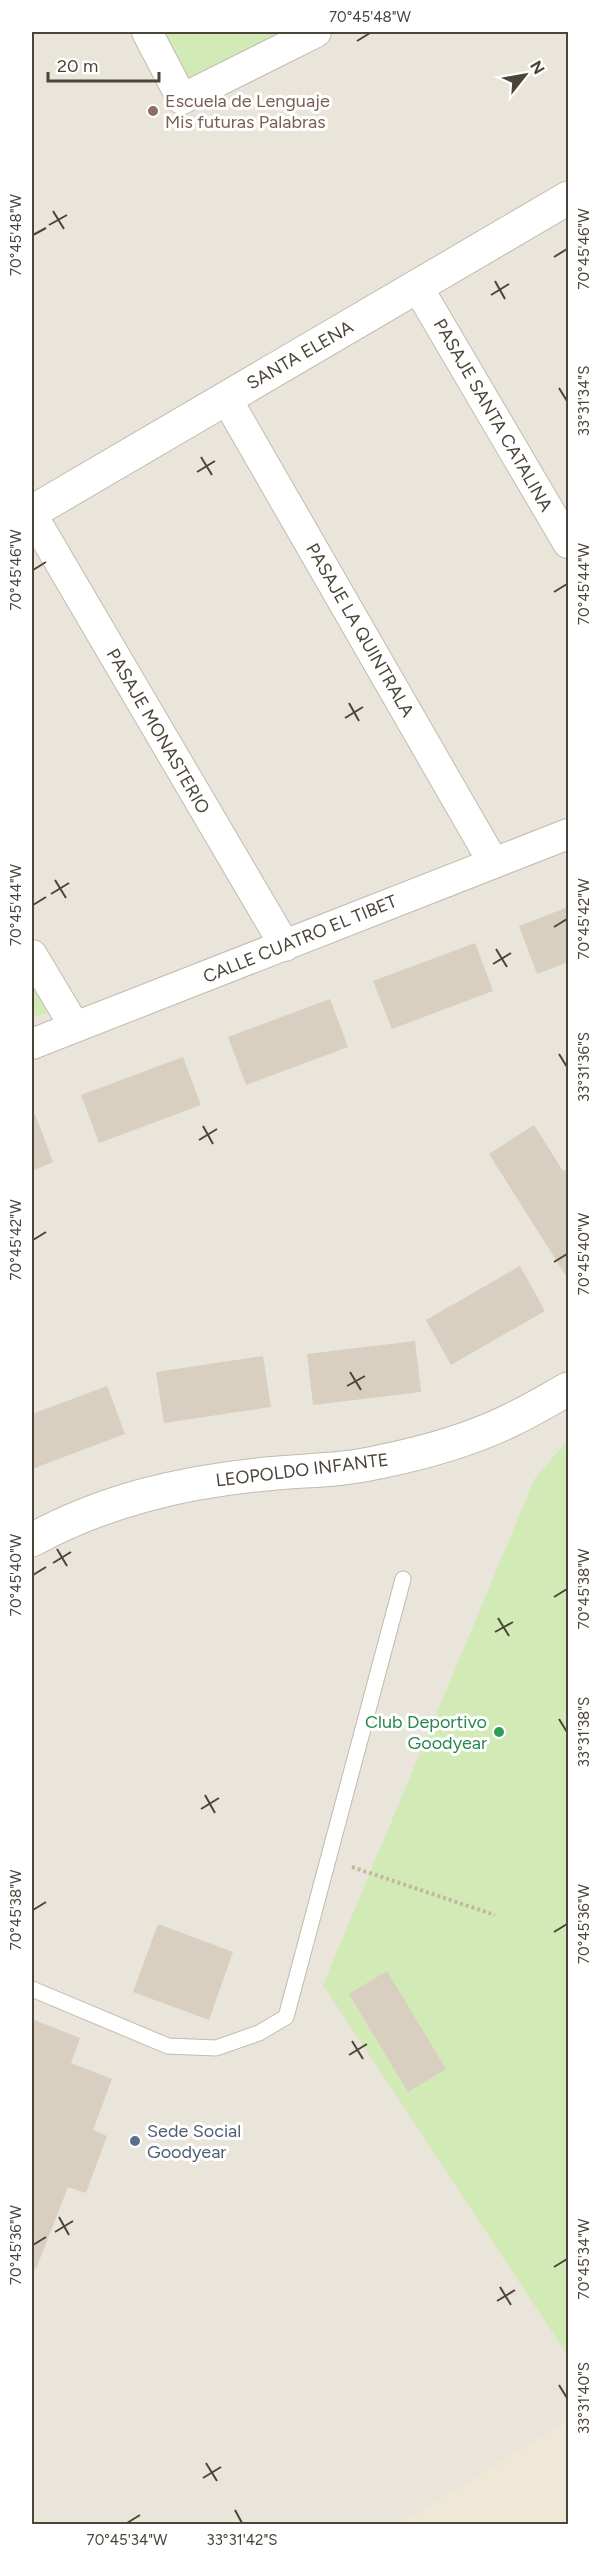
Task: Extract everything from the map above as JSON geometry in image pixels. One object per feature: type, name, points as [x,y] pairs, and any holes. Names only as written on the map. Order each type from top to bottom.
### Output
[{"type":"street","points":[[147,32],[182,99],[316,32]]},
{"type":"street","name":"SANTA ELENA","points":[[32,513],[568,198]]},
{"type":"street","name":"PASAJE SANTA CATALINA","points":[[417,286],[568,543]]},
{"type":"street","name":"PASAJE LA QUINTRALA","points":[[226,398],[493,861]]},
{"type":"street","name":"PASAJE MONASTERIO","points":[[32,513],[285,946]]},
{"type":"street","name":"CALLE CUATRO EL TIBET","points":[[32,1044],[285,946],[493,861],[568,834]]},
{"type":"street","points":[[32,955],[75,1027]]},
{"type":"street","name":"LEOPOLDO INFANTE","points":[[32,1540],[80,1516],[150,1492],[190,1484],[267,1474],[315,1472],[356,1466],[420,1452],[471,1437],[511,1420],[568,1389]]},
{"type":"lane","points":[[32,1989],[168,2046],[216,2048],[259,2033],[286,2017],[403,1579]]},
{"type":"path","points":[[329,1859],[495,1915]]},
{"type":"shaded area","points":[[32,32],[568,32],[568,2524],[32,2524]]},
{"type":"shaded area","points":[[568,2421],[568,2524],[399,2524]]},
{"type":"green space","points":[[154,32],[295,32],[188,81]]},
{"type":"green space","points":[[32,981],[51,1012],[32,1018]]},
{"type":"green space","name":"Club Deportivo Goodyear","points":[[568,1440],[568,2356],[323,1985],[535,1478]]},
{"type":"building","points":[[568,907],[568,962],[537,974],[519,926]]},
{"type":"building","points":[[475,943],[493,991],[392,1029],[373,981]]},
{"type":"building","points":[[330,999],[348,1047],[246,1085],[228,1037]]},
{"type":"building","points":[[183,1057],[201,1105],[99,1143],[81,1095]]},
{"type":"building","points":[[35,1114],[53,1162],[32,1171],[32,1116]]},
{"type":"building","points":[[534,1125],[563,1171],[568,1168],[568,1279],[489,1154]]},
{"type":"building","points":[[520,1266],[545,1311],[451,1365],[426,1320]]},
{"type":"building","points":[[415,1341],[421,1392],[313,1405],[307,1354]]},
{"type":"building","points":[[263,1356],[271,1407],[164,1423],[156,1372]]},
{"type":"building","points":[[107,1386],[125,1434],[32,1469],[32,1414]]},
{"type":"building","points":[[158,1924],[233,1952],[209,2020],[133,1992]]},
{"type":"building","points":[[387,1971],[446,2069],[408,2092],[349,1994]]},
{"type":"building","points":[[32,2019],[80,2038],[71,2063],[112,2079],[93,2130],[107,2136],[86,2193],[68,2187],[36,2269],[32,2268]]},
{"type":"place","name":"Escuela de Lenguaje Mis futuras Palabras","points":[[153,111]]},
{"type":"place","name":"Club Deportivo Goodyear","points":[[499,1732]]},
{"type":"place","name":"Sede Social Goodyear","points":[[135,2141]]}]
